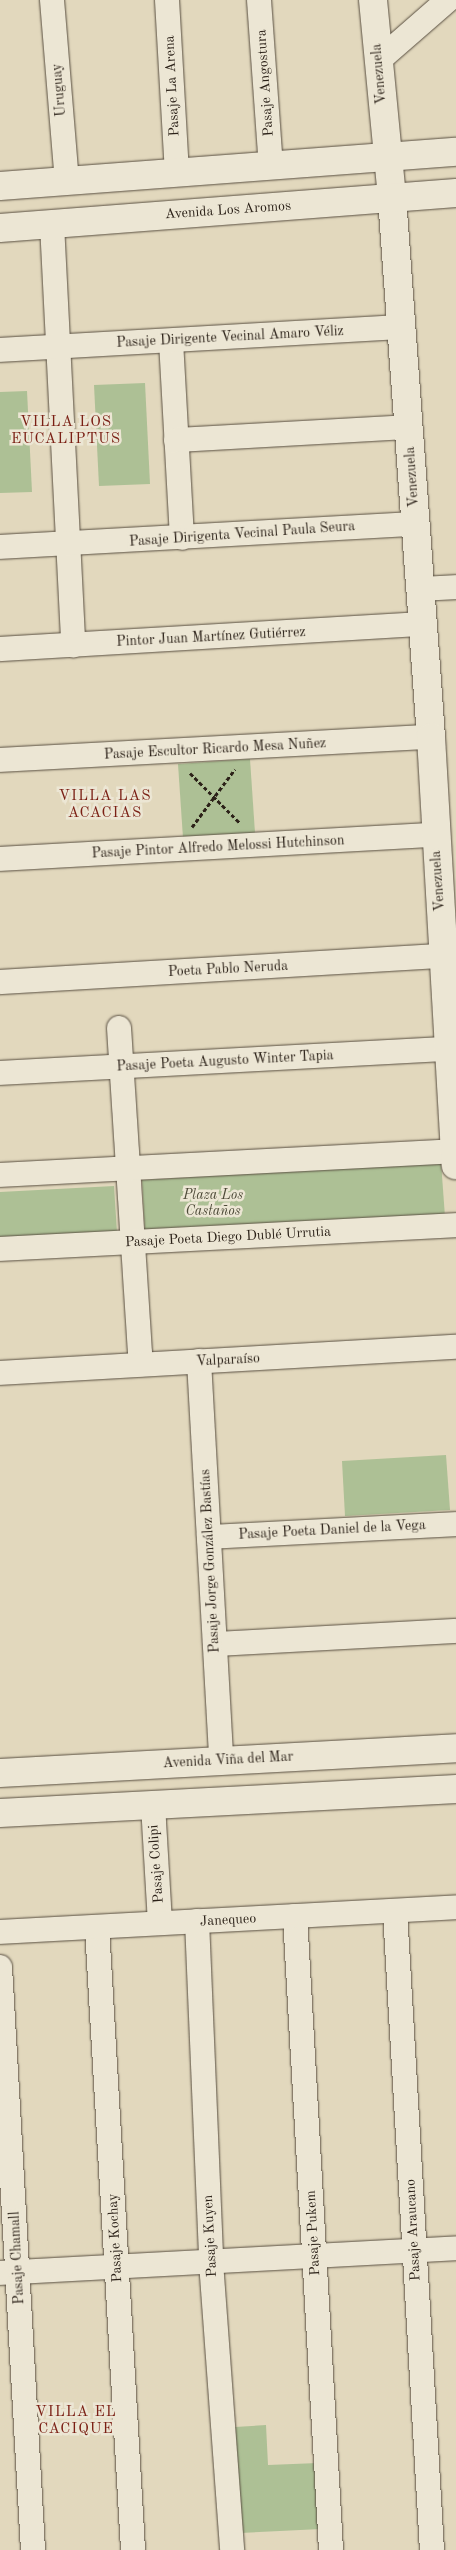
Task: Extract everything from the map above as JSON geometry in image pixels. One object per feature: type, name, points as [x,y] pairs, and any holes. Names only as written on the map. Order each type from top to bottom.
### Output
[{"type":"street","name":"Uruguay","points":[[52,0],[67,181]]},
{"type":"street","name":"Pasaje La Arena","points":[[167,0],[177,173]]},
{"type":"street","name":"Pasaje Angostura","points":[[259,0],[271,166]]},
{"type":"street","name":"Venezuela","points":[[374,0],[386,157],[392,198],[431,737],[435,835],[450,955],[450,1049],[456,1158]]},
{"type":"street","points":[[378,61],[448,0]]},
{"type":"street","points":[[0,186],[386,157],[453,150]]},
{"type":"street","name":"Avenida Los Aromos","points":[[0,228],[456,193]]},
{"type":"street","points":[[52,224],[73,645]]},
{"type":"street","name":"Pasaje Dirigente Vecinal Amaro Véliz","points":[[0,350],[401,327]]},
{"type":"street","points":[[171,340],[182,538]]},
{"type":"street","points":[[176,440],[408,427]]},
{"type":"street","name":"Pasaje Dirigenta Vecinal Paula Seura","points":[[0,547],[68,545],[415,524]]},
{"type":"street","points":[[420,589],[456,587]]},
{"type":"street","name":"Pintor Juan Martínez Gutiérrez","points":[[0,649],[423,624]]},
{"type":"street","name":"Pasaje Escultor Ricardo Mesa Nuñez","points":[[0,760],[431,737]]},
{"type":"street","name":"Pasaje Pintor Alfredo Melossi Hutchinson","points":[[0,860],[435,835]]},
{"type":"street","name":"Poeta Pablo Neruda","points":[[0,982],[450,955]]},
{"type":"street","points":[[119,1028],[141,1364]]},
{"type":"street","name":"Pasaje Poeta Augusto Winter Tapia","points":[[0,1073],[450,1049]]},
{"type":"street","points":[[0,1175],[128,1168],[456,1158]]},
{"type":"street","name":"Pasaje Poeta Diego Dublé Urrutia","points":[[0,1250],[456,1225]]},
{"type":"street","name":"Valparaíso","points":[[0,1373],[456,1347]]},
{"type":"street","name":"Pasaje Jorge González Bastías","points":[[199,1361],[221,1760]]},
{"type":"street","name":"Pasaje Poeta Daniel de la Vega","points":[[209,1537],[456,1524]]},
{"type":"street","points":[[215,1644],[456,1631]]},
{"type":"street","name":"Avenida Viña del Mar","points":[[0,1774],[456,1748]]},
{"type":"street","points":[[0,1813],[456,1788]]},
{"type":"street","name":"Pasaje Colipi","points":[[153,1805],[160,1923]]},
{"type":"street","name":"Janequeo","points":[[0,1932],[456,1907]]},
{"type":"street","name":"Pasaje Araucano","points":[[395,1911],[432,2550]]},
{"type":"street","name":"Pasaje Pukem","points":[[295,1916],[331,2550]]},
{"type":"street","name":"Pasaje Kuyen","points":[[197,1921],[211,2262],[232,2550]]},
{"type":"street","name":"Pasaje Kochay","points":[[97,1926],[133,2550]]},
{"type":"street","name":"Pasaje Chamall","points":[[0,1966],[9,2273],[33,2550]]},
{"type":"street","points":[[9,2273],[456,2248]]},
{"type":"path","points":[[176,850],[252,747]]},
{"type":"path","points":[[169,751],[261,845]]},
{"type":"green space","points":[[145,383],[150,484],[99,486],[94,385]]},
{"type":"green space","points":[[27,391],[32,492],[0,493],[0,392]]},
{"type":"green space","points":[[250,759],[255,833],[183,838],[178,764]]},
{"type":"green space","name":"Plaza Los Castaños","points":[[441,1162],[445,1217],[145,1235],[142,1180]]},
{"type":"green space","points":[[114,1186],[117,1233],[0,1239],[0,1192]]},
{"type":"green space","points":[[446,1455],[450,1510],[345,1516],[342,1461]]},
{"type":"green space","points":[[266,2425],[268,2465],[318,2463],[321,2529],[240,2533],[235,2427]]},
{"type":"district","name":"VILLA LOS EUCALIPTUS","points":[[66,430]]},
{"type":"district","name":"VILLA LAS ACACIAS","points":[[105,804]]},
{"type":"district","name":"VILLA EL CACIQUE","points":[[76,2420]]}]
